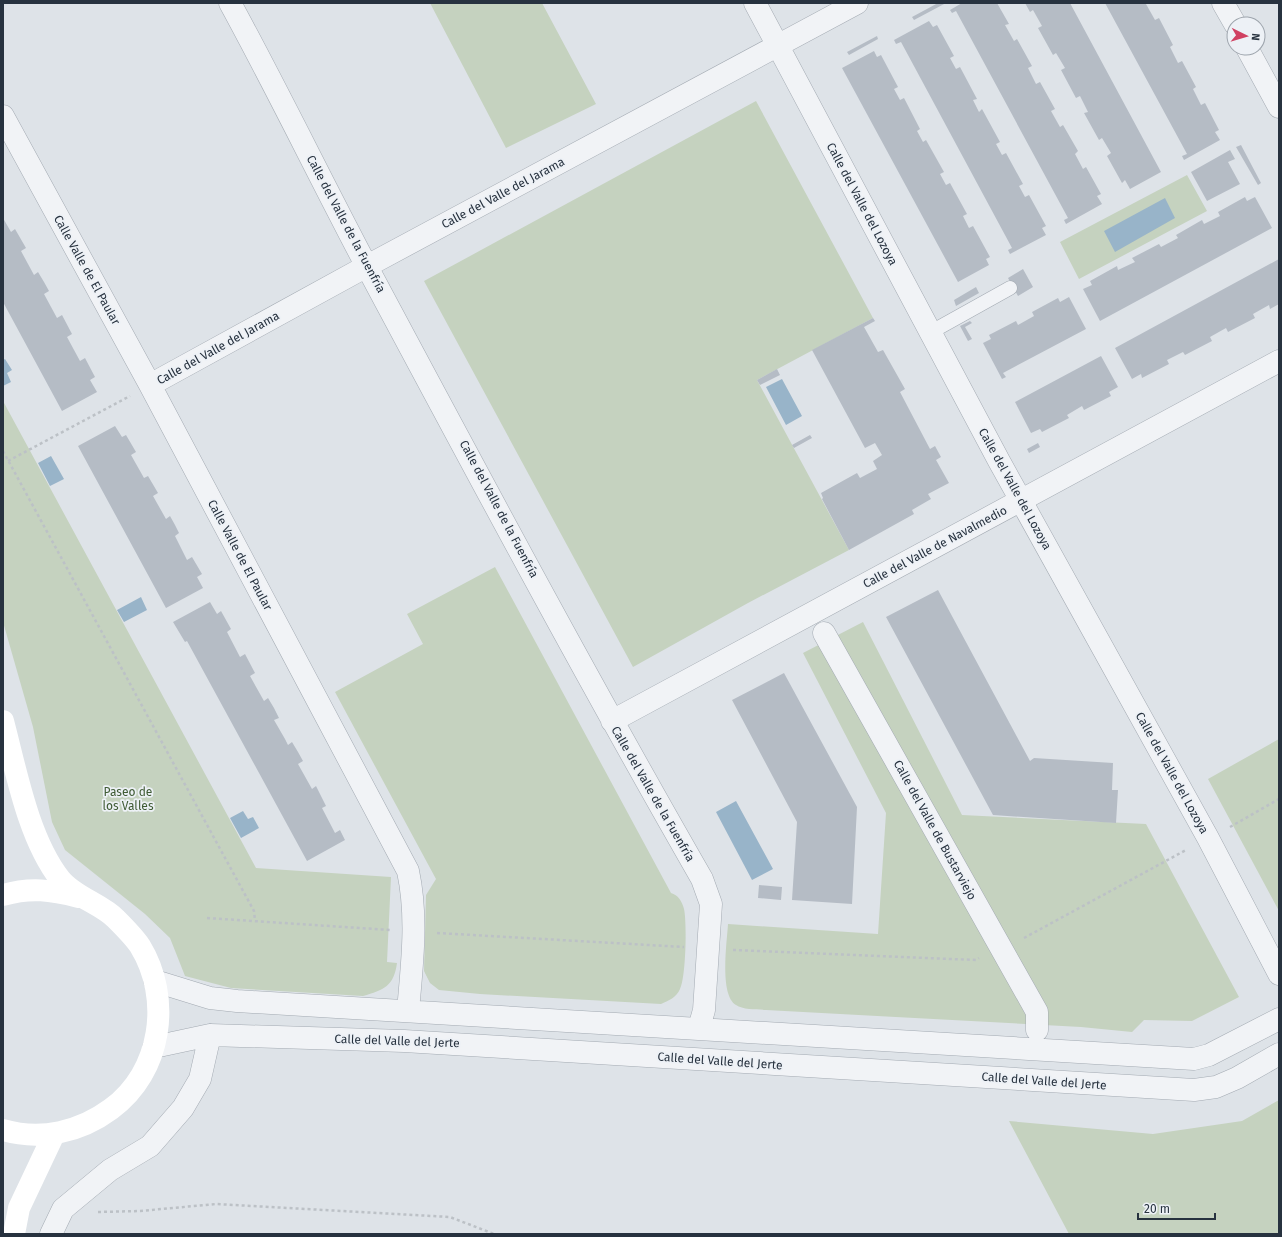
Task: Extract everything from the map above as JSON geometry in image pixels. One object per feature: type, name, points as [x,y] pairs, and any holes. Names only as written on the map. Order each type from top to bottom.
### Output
[{"type":"main road","points":[[3,721],[24,800],[42,849],[60,880],[82,898],[114,917],[140,946],[155,981],[159,1003],[159,1025],[154,1047],[146,1069],[133,1088],[117,1105],[98,1118],[77,1128],[54,1134],[29,1135],[3,1130]]},
{"type":"main road","points":[[3,895],[19,891],[51,890],[82,898]]},
{"type":"main road","points":[[14,1234],[19,1208],[54,1134]]},
{"type":"street","name":"Calle del Valle de la Fuenfría","points":[[230,3],[270,76],[367,266],[612,721],[702,880],[710,904],[709,949],[704,1010],[699,1028]]},
{"type":"street","name":"Calle del Valle del Lozoya","points":[[754,3],[1021,501],[1208,838],[1279,974]]},
{"type":"street","name":"Calle del Valle del Jarama","points":[[150,385],[367,266],[857,3]]},
{"type":"street","points":[[1223,3],[1230,16]]},
{"type":"street","points":[[1251,56],[1279,107]]},
{"type":"street","name":"Calle Valle de El Paular","points":[[3,116],[150,385],[408,871],[413,893],[415,932],[408,1011]]},
{"type":"street","name":"Calle del Valle de Navalmedio","points":[[612,721],[1279,361]]},
{"type":"street","name":"Calle del Valle de Bustarviejo","points":[[824,633],[1037,1012],[1037,1030]]},
{"type":"street","points":[[155,981],[210,998],[1194,1059],[1209,1055],[1279,1019]]},
{"type":"street","points":[[51,1234],[63,1209],[110,1170],[150,1146],[183,1108],[200,1079],[210,1034]]},
{"type":"street","name":"Calle del Valle del Jerte","points":[[154,1047],[210,1034],[464,1044],[1194,1090],[1223,1084],[1279,1054]]},
{"type":"lane","points":[[931,332],[1010,288]]},
{"type":"path","points":[[8,461],[150,385]]},
{"type":"path","points":[[3,451],[254,911],[254,921]]},
{"type":"path","points":[[207,918],[709,949],[976,960],[1002,949],[1279,799]]},
{"type":"path","points":[[63,1209],[86,1212],[140,1211],[216,1204],[450,1217],[494,1234]]},
{"type":"green space","points":[[430,3],[542,3],[596,104],[506,148]]},
{"type":"green space","points":[[756,101],[873,318],[757,380],[849,550],[748,603],[633,667],[424,281]]},
{"type":"green space","points":[[1187,175],[1207,211],[1079,279],[1060,242]]},
{"type":"green space","name":"Paseo de los Valles","points":[[3,401],[256,868],[391,877],[387,962],[397,963],[396,971],[387,986],[377,992],[363,996],[231,988],[185,976],[170,938],[145,914],[65,850],[52,822],[33,727],[3,622]]},
{"type":"green space","points":[[495,567],[671,893],[678,897],[683,906],[686,937],[682,983],[675,996],[661,1004],[480,994],[439,990],[430,983],[424,971],[426,895],[436,879],[335,692],[423,644],[407,614]]},
{"type":"green space","points":[[863,622],[962,815],[1146,824],[1239,997],[1192,1021],[1144,1020],[1132,1032],[1081,1027],[754,1009],[742,1008],[736,1005],[727,991],[725,968],[728,924],[878,934],[886,813],[803,653]]},
{"type":"green space","points":[[1279,739],[1279,911],[1208,779]]},
{"type":"green space","points":[[1279,1100],[1279,1234],[1069,1234],[1009,1121],[1153,1134],[1242,1121]]},
{"type":"water","points":[[1165,198],[1175,218],[1115,252],[1104,231]]},
{"type":"water","points":[[5,359],[12,370],[7,373],[11,382],[3,386],[3,360]]},
{"type":"water","points":[[782,379],[802,416],[786,425],[766,387]]},
{"type":"water","points":[[51,456],[64,479],[50,486],[38,463]]},
{"type":"water","points":[[141,597],[147,610],[124,622],[117,610]]},
{"type":"water","points":[[736,801],[773,869],[752,880],[716,812]]},
{"type":"water","points":[[243,811],[248,819],[253,817],[259,828],[241,838],[230,818]]},
{"type":"building","points":[[938,3],[946,3],[914,20],[912,17]]},
{"type":"building","points":[[962,3],[997,3],[1009,24],[1005,25],[1014,41],[1017,39],[1032,66],[1028,68],[1036,84],[1040,82],[1055,109],[1051,111],[1060,127],[1063,125],[1078,151],[1075,154],[1083,169],[1086,167],[1101,194],[1097,196],[1102,204],[1066,224],[1064,220],[1068,218],[956,11],[952,13],[950,10]]},
{"type":"building","points":[[1025,3],[1070,3],[1161,172],[1130,189],[1125,180],[1122,183],[1107,156],[1111,153],[1102,138],[1099,140],[1084,113],[1088,112],[1080,96],[1076,98],[1061,70],[1065,68],[1056,53],[1053,55],[1038,28],[1042,26],[1033,10],[1030,12]]},
{"type":"building","points":[[1105,3],[1148,3],[1146,4],[1155,20],[1159,18],[1173,45],[1170,47],[1178,63],[1182,61],[1196,87],[1193,89],[1201,105],[1205,103],[1219,130],[1215,132],[1220,140],[1184,160],[1182,156],[1187,154]]},
{"type":"building","points":[[929,21],[933,27],[937,25],[954,56],[950,58],[956,69],[960,67],[977,99],[973,100],[979,112],[982,109],[1000,142],[996,144],[1002,155],[1006,153],[1023,184],[1019,186],[1025,197],[1029,195],[1046,226],[1042,228],[1046,235],[1010,254],[1008,250],[1012,248],[901,42],[896,44],[894,40]]},
{"type":"building","points":[[877,36],[878,39],[849,55],[847,52]]},
{"type":"building","points":[[874,51],[877,57],[881,55],[898,87],[894,89],[900,100],[904,98],[920,129],[917,131],[923,142],[926,140],[944,172],[940,174],[946,185],[950,183],[967,214],[963,216],[969,228],[973,226],[990,257],[986,259],[989,265],[958,282],[842,68]]},
{"type":"building","points":[[1241,145],[1261,183],[1258,185],[1236,147]]},
{"type":"building","points":[[1230,150],[1235,159],[1228,162],[1240,184],[1207,201],[1191,172]]},
{"type":"building","points":[[1245,197],[1247,201],[1255,197],[1272,228],[1100,321],[1083,289],[1092,285],[1090,281],[1117,266],[1118,270],[1135,262],[1132,258],[1159,244],[1161,247],[1178,238],[1176,235],[1202,220],[1204,224],[1220,216],[1218,212]]},
{"type":"building","points":[[3,218],[11,232],[15,229],[26,248],[21,251],[34,275],[38,272],[49,291],[44,294],[57,318],[62,315],[72,334],[67,337],[80,361],[85,358],[95,377],[90,380],[97,392],[62,411],[3,302]]},
{"type":"building","points":[[1279,259],[1279,304],[1270,309],[1269,305],[1253,314],[1255,318],[1228,332],[1226,328],[1210,337],[1212,341],[1185,355],[1183,352],[1167,360],[1169,364],[1142,378],[1141,374],[1132,379],[1115,348]]},
{"type":"building","points":[[1023,269],[1033,287],[1018,296],[1008,278]]},
{"type":"building","points":[[976,287],[979,293],[956,306],[954,300]]},
{"type":"building","points":[[1069,297],[1086,329],[1003,373],[1006,377],[1002,379],[983,343],[991,339],[989,335],[1016,321],[1018,325],[1034,316],[1032,312],[1058,298],[1060,302]]},
{"type":"building","points":[[873,318],[875,321],[864,327],[878,352],[883,350],[905,389],[900,392],[930,449],[935,446],[941,457],[936,460],[949,483],[928,494],[931,499],[912,510],[914,514],[849,550],[822,499],[821,493],[857,473],[860,478],[877,469],[873,461],[882,455],[875,443],[865,448],[812,350]]},
{"type":"building","points":[[970,321],[972,323],[965,327],[972,339],[968,341],[960,326]]},
{"type":"building","points":[[1101,356],[1118,387],[1109,392],[1111,396],[1084,410],[1082,406],[1067,415],[1069,418],[1042,432],[1040,429],[1031,433],[1015,402]]},
{"type":"building","points":[[777,369],[780,375],[760,385],[757,380]]},
{"type":"building","points":[[115,426],[122,437],[126,435],[136,452],[131,455],[144,478],[148,476],[158,493],[153,496],[166,519],[170,516],[175,525],[179,533],[175,536],[187,560],[192,557],[202,574],[197,577],[203,588],[166,608],[78,446]]},
{"type":"building","points":[[810,435],[812,438],[794,448],[792,445]]},
{"type":"building","points":[[1038,443],[1040,447],[1029,453],[1027,449]]},
{"type":"building","points":[[938,590],[1030,761],[1034,758],[1113,763],[1112,790],[1118,790],[1116,823],[993,815],[886,617]]},
{"type":"building","points":[[210,602],[217,614],[221,611],[231,629],[227,632],[240,657],[245,654],[255,673],[250,676],[264,701],[268,698],[279,718],[274,720],[288,745],[292,742],[303,761],[298,764],[312,789],[316,786],[326,806],[322,808],[335,833],[340,830],[345,840],[307,861],[187,641],[185,642],[173,622]]},
{"type":"building","points":[[784,673],[857,807],[852,904],[792,900],[797,822],[732,700]]},
{"type":"building","points":[[759,885],[782,887],[781,900],[758,898]]}]
